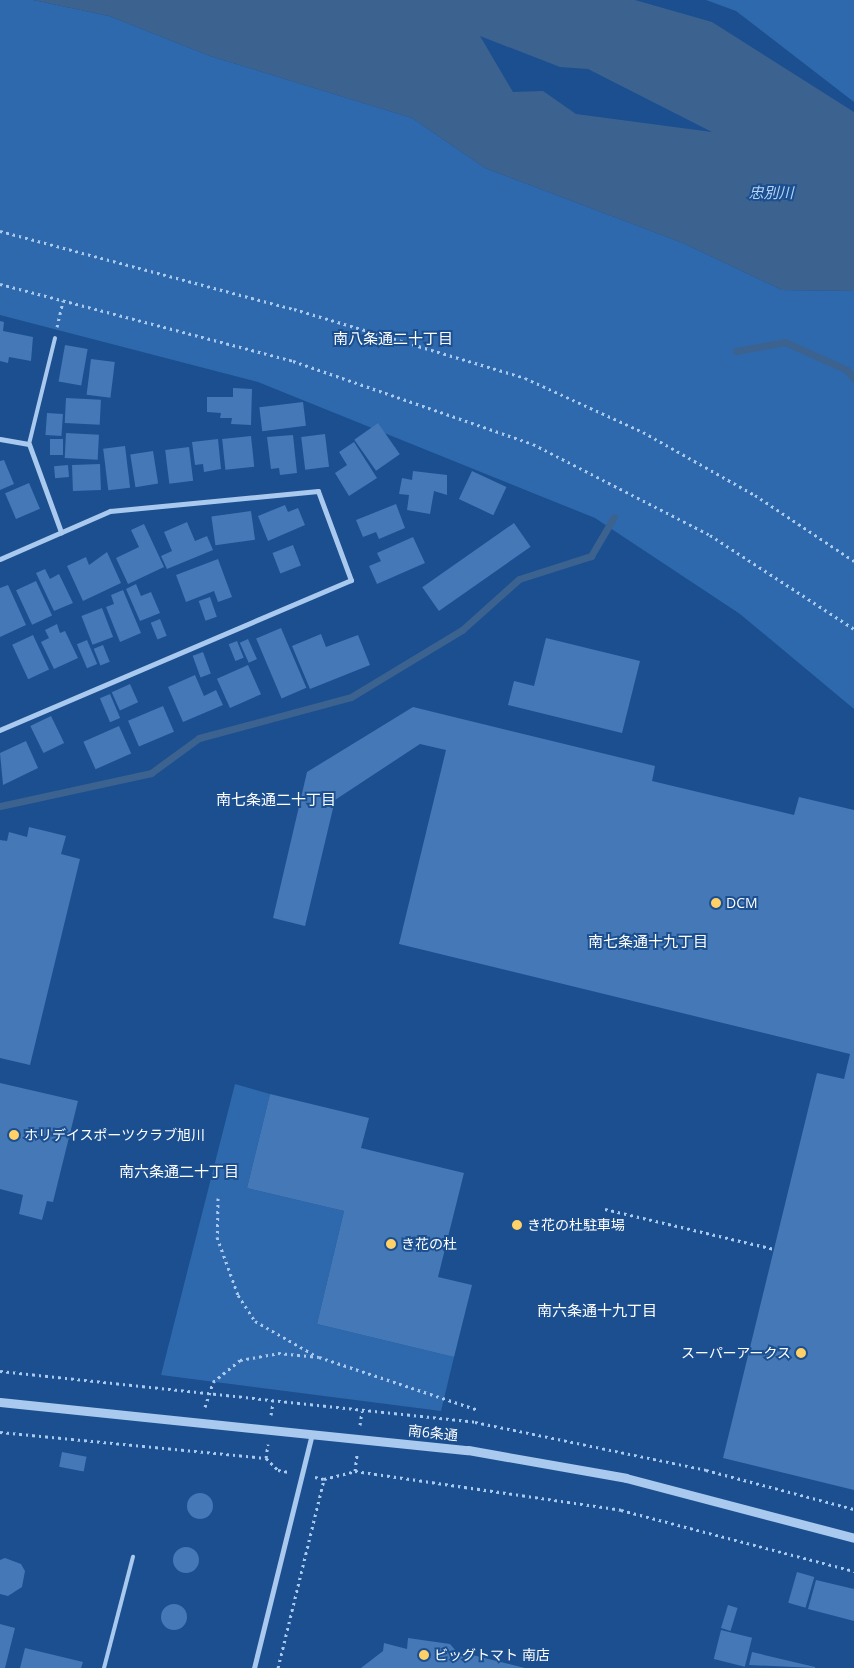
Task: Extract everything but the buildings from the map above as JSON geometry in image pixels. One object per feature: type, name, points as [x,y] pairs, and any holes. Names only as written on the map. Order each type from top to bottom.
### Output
[{"type":"street","points":[[0,439],[29,444],[61,532]]},
{"type":"street","points":[[0,559],[110,511],[318,491],[351,580],[0,730]]},
{"type":"street","name":"南6条通","points":[[0,1402],[312,1432],[468,1450],[626,1478],[854,1538]]},
{"type":"street","points":[[254,1668],[312,1432]]},
{"type":"lane","points":[[29,444],[55,338]]},
{"type":"lane","points":[[104,1668],[133,1557]]},
{"type":"path","points":[[0,231],[294,309],[525,378],[643,432],[754,495],[854,561]]},
{"type":"path","points":[[0,284],[293,361],[533,444],[710,535],[854,629]]},
{"type":"path","points":[[58,324],[64,301]]},
{"type":"path","points":[[218,1198],[217,1237],[238,1295],[269,1331],[319,1357],[478,1410]]},
{"type":"path","points":[[604,1209],[774,1249]]},
{"type":"path","points":[[201,1422],[213,1382],[240,1360],[278,1353],[319,1357]]},
{"type":"path","points":[[0,1371],[209,1395],[475,1422],[564,1438],[854,1509]]},
{"type":"path","points":[[0,1432],[266,1458],[278,1470],[324,1479],[355,1471],[621,1510],[854,1571]]},
{"type":"path","points":[[278,1668],[324,1479]]},
{"type":"shaded area","points":[[0,0],[33,0],[109,16],[210,56],[412,118],[485,168],[683,243],[782,290],[854,291],[854,709],[740,614],[595,518],[258,382],[0,315]]},
{"type":"shaded area","points":[[706,0],[854,0],[854,102],[736,11]]},
{"type":"shaded area","points":[[235,1084],[270,1094],[247,1188],[344,1211],[317,1324],[454,1357],[441,1411],[161,1375]]},
{"type":"water","name":"忠別川","points":[[33,0],[635,0],[712,22],[854,112],[854,291],[782,290],[683,243],[485,168],[412,118],[210,56],[109,16]],"holes":[[[480,36],[560,67],[588,69],[712,132],[576,114],[543,91],[513,92]]]},
{"type":"waterway","points":[[736,351],[785,342],[847,370],[854,379]]},
{"type":"waterway","points":[[0,806],[151,773],[199,738],[351,697],[462,630],[519,579],[591,556],[614,517]]},
{"type":"place","name":"DCM","points":[[716,903]]},
{"type":"place","name":"ホリデイスポーツクラブ旭川","points":[[14,1135]]},
{"type":"place","name":"き花の杜駐車場","points":[[517,1225]]},
{"type":"place","name":"き花の杜","points":[[391,1244]]},
{"type":"place","name":"スーパーアークス","points":[[801,1353]]},
{"type":"place","name":"ビッグトマト 南店","points":[[424,1655]]},
{"type":"district","name":"南八条通二十丁目","points":[[393,339]]},
{"type":"district","name":"南七条通二十丁目","points":[[276,800]]},
{"type":"district","name":"南七条通十九丁目","points":[[648,942]]},
{"type":"district","name":"南六条通二十丁目","points":[[179,1172]]},
{"type":"district","name":"南六条通十九丁目","points":[[597,1311]]}]
